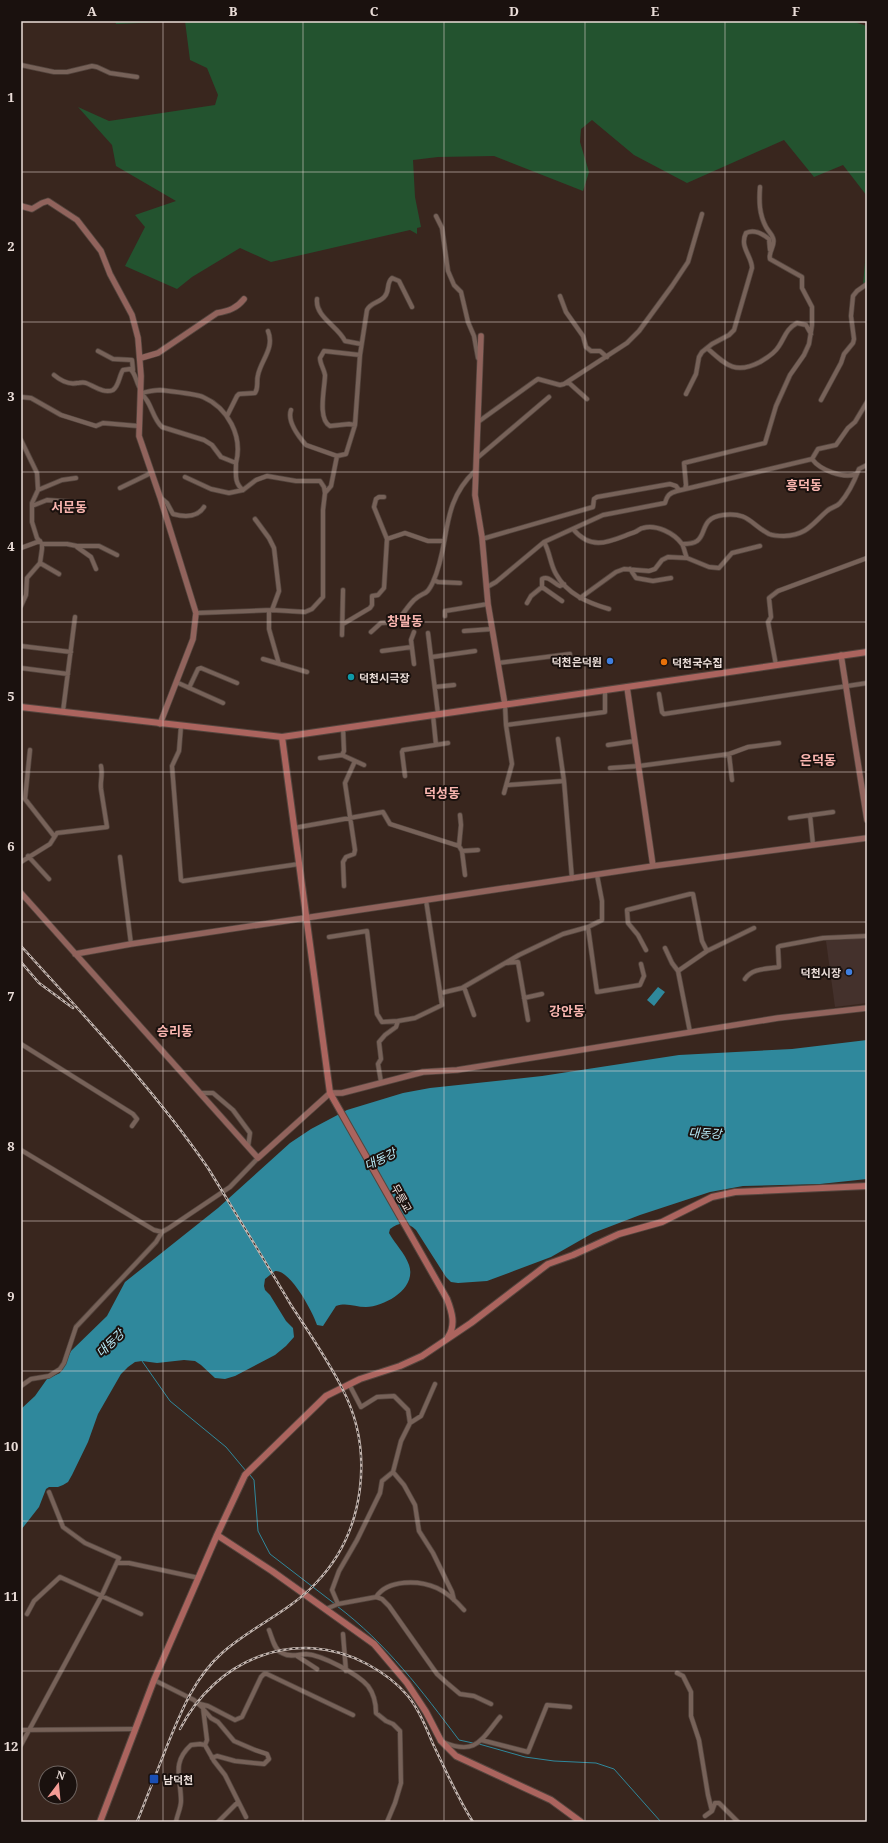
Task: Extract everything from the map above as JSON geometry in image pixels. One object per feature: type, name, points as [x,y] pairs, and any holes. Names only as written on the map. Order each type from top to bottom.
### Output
[{"type":"main road","points":[[21,206],[32,209],[42,202],[48,201],[62,209],[84,226],[101,251],[110,274],[132,315],[141,358],[141,392],[138,426],[140,442],[160,497],[196,614],[194,639],[160,724]]},
{"type":"main road","points":[[141,358],[158,353],[217,313],[227,312],[238,306],[244,299]]},
{"type":"main road","points":[[482,336],[475,495],[482,539],[488,604],[505,705]]},
{"type":"main road","points":[[21,706],[160,724],[282,737],[867,652]]},
{"type":"main road","points":[[841,655],[867,820]]},
{"type":"main road","points":[[628,687],[653,866]]},
{"type":"main road","points":[[282,737],[330,1093]]},
{"type":"main road","points":[[75,954],[131,944],[653,866],[867,838]]},
{"type":"main road","points":[[21,893],[258,1158],[330,1093],[342,1093],[423,1072],[457,1070],[778,1018],[867,1008]]},
{"type":"main road","name":"무릉교","points":[[330,1093],[448,1300],[453,1320],[451,1332],[447,1338]]},
{"type":"main road","points":[[100,1822],[134,1729],[154,1680],[217,1535],[245,1475],[326,1396],[350,1384],[422,1356],[500,1301],[542,1267],[619,1234],[662,1222],[712,1197],[735,1192],[867,1186]]},
{"type":"main road","points":[[217,1535],[328,1608],[374,1644],[392,1664],[426,1712],[441,1741],[456,1756],[551,1800],[581,1822]]},
{"type":"street","points":[[21,64],[54,72],[67,72],[92,66],[110,73],[137,77]]},
{"type":"street","points":[[760,187],[759,206],[761,215],[774,239],[774,244],[770,251]]},
{"type":"street","points":[[478,422],[538,380],[560,385],[568,382],[627,343],[639,331],[688,262],[702,214]]},
{"type":"street","points":[[436,216],[442,228],[448,270],[454,285],[461,292],[468,322],[474,336],[480,368]]},
{"type":"street","points":[[685,489],[684,463],[765,443],[776,406],[790,375],[808,349],[811,334],[812,307],[802,288],[802,278],[770,259],[770,239],[765,236],[754,232],[746,233],[744,247],[752,264],[752,268],[738,319],[729,335],[706,348],[699,357],[696,374],[686,394]]},
{"type":"street","points":[[291,410],[291,421],[306,445],[337,456],[346,454],[355,425],[360,355],[367,310],[370,305],[382,299],[386,295],[390,279],[395,278],[399,281],[412,307]]},
{"type":"street","points":[[820,400],[841,363],[844,354],[853,343],[854,339],[851,316],[853,296],[867,284]]},
{"type":"street","points":[[560,296],[566,312],[583,336],[586,347],[591,351],[600,351],[607,357]]},
{"type":"street","points":[[317,299],[324,318],[333,325],[345,341],[362,344]]},
{"type":"street","points":[[706,348],[728,365],[741,369],[762,361],[774,352],[779,346],[786,331],[797,323],[806,325],[811,334]]},
{"type":"street","points":[[227,416],[239,394],[255,394],[257,390],[258,374],[267,356],[270,342],[268,331]]},
{"type":"street","points":[[98,351],[113,358],[132,360],[137,384],[145,396],[157,423],[162,427],[204,440],[212,445],[221,457],[236,463]]},
{"type":"street","points":[[355,425],[349,424],[330,426],[326,422],[323,407],[325,374],[320,358],[324,351],[360,355]]},
{"type":"street","points":[[54,375],[64,381],[74,384],[84,382],[101,390],[110,391],[118,384],[123,370],[126,368],[133,370]]},
{"type":"street","points":[[568,382],[587,399]]},
{"type":"street","points":[[141,392],[160,390],[202,396],[227,416],[234,428],[238,448],[236,481],[238,486],[243,490]]},
{"type":"street","points":[[476,460],[549,397]]},
{"type":"street","points":[[21,398],[31,398],[61,415],[96,426],[102,423],[138,426]]},
{"type":"street","points":[[487,587],[496,582],[544,542],[603,515],[665,503],[670,493],[679,490],[812,458],[818,449],[836,445],[848,428],[855,422],[867,402]]},
{"type":"street","points":[[21,440],[34,466],[38,490],[32,506],[33,528],[41,542],[40,563],[27,578],[26,596],[21,606]]},
{"type":"street","points":[[325,493],[331,486],[337,456]]},
{"type":"street","points":[[812,458],[817,465],[822,468],[849,476],[857,474]]},
{"type":"street","points":[[682,544],[696,542],[711,519],[722,516],[742,516],[769,534],[778,536],[799,534],[818,521],[828,509],[839,505],[852,487],[859,469],[867,465]]},
{"type":"street","points":[[370,632],[381,624],[396,622],[414,600],[427,594],[434,580],[457,493],[475,471]]},
{"type":"street","points":[[120,488],[151,473]]},
{"type":"street","points":[[185,477],[221,493],[243,490],[256,480],[267,476],[296,481],[320,481],[324,487],[325,493],[323,510],[323,597],[312,609],[305,612],[270,610],[196,614]]},
{"type":"street","points":[[38,490],[62,480],[76,478]]},
{"type":"street","points":[[482,539],[593,507],[594,499],[597,497],[670,484],[676,486],[679,490]]},
{"type":"street","points":[[160,497],[167,503],[173,514],[176,515],[193,515],[199,513],[204,507]]},
{"type":"street","points":[[343,624],[370,608],[372,605],[372,596],[378,595],[384,588],[387,539],[374,507],[376,499],[379,497],[384,497]]},
{"type":"street","points":[[32,506],[48,500],[75,502]]},
{"type":"street","points":[[255,519],[270,538],[274,548],[279,591],[270,610],[269,629],[279,664]]},
{"type":"street","points":[[573,529],[579,536],[587,540],[602,543],[637,532],[642,528],[663,529],[682,544],[687,558]]},
{"type":"street","points":[[387,539],[405,533],[428,541],[444,541]]},
{"type":"street","points":[[21,548],[41,542],[77,546],[99,546],[116,555]]},
{"type":"street","points":[[544,542],[549,551],[556,574],[564,584],[580,598],[594,605],[609,608]]},
{"type":"street","points":[[77,546],[91,557],[96,569]]},
{"type":"street","points":[[580,598],[616,572],[630,568],[649,570],[654,569],[662,560],[668,557],[687,558],[709,567],[719,568],[732,553],[760,546]]},
{"type":"street","points":[[776,665],[768,622],[771,616],[769,598],[778,591],[867,558]]},
{"type":"street","points":[[40,563],[59,574]]},
{"type":"street","points":[[630,568],[636,578],[644,580],[671,578]]},
{"type":"street","points":[[542,587],[542,579],[544,577],[560,586],[564,584]]},
{"type":"street","points":[[434,580],[438,582],[460,583]]},
{"type":"street","points":[[542,587],[562,602]]},
{"type":"street","points":[[527,603],[531,596],[542,587]]},
{"type":"street","points":[[342,635],[343,590]]},
{"type":"street","points":[[445,616],[445,611],[488,604]]},
{"type":"street","points":[[63,712],[75,617]]},
{"type":"street","points":[[464,631],[492,629]]},
{"type":"street","points":[[414,632],[411,640],[414,664]]},
{"type":"street","points":[[428,633],[435,687],[436,745]]},
{"type":"street","points":[[21,646],[71,652]]},
{"type":"street","points":[[382,651],[412,647]]},
{"type":"street","points":[[432,657],[476,651]]},
{"type":"street","points":[[498,663],[570,654]]},
{"type":"street","points":[[263,659],[307,672]]},
{"type":"street","points":[[21,668],[68,674]]},
{"type":"street","points":[[190,688],[198,669],[201,668],[237,683]]},
{"type":"street","points":[[176,682],[222,703]]},
{"type":"street","points":[[659,694],[662,712],[664,714],[867,683]]},
{"type":"street","points":[[435,687],[454,685]]},
{"type":"street","points":[[506,725],[605,712],[605,690]]},
{"type":"street","points":[[504,793],[508,785],[512,764],[506,725],[505,705]]},
{"type":"street","points":[[181,726],[179,751],[172,766],[181,880],[183,881],[299,864]]},
{"type":"street","points":[[342,755],[344,751],[343,728]]},
{"type":"street","points":[[558,739],[564,781],[572,879]]},
{"type":"street","points":[[608,745],[635,741]]},
{"type":"street","points":[[610,768],[639,766],[729,754],[748,747],[779,743]]},
{"type":"street","points":[[405,776],[403,750],[448,744]]},
{"type":"street","points":[[30,750],[25,799],[54,836]]},
{"type":"street","points":[[729,754],[732,780]]},
{"type":"street","points":[[320,758],[342,755],[364,765]]},
{"type":"street","points":[[344,886],[342,862],[346,857],[354,854],[355,850],[345,782],[355,761]]},
{"type":"street","points":[[21,862],[28,856],[50,844],[57,833],[106,827],[100,783],[103,776],[101,766]]},
{"type":"street","points":[[508,785],[564,781]]},
{"type":"street","points":[[294,828],[383,812],[390,824],[459,846]]},
{"type":"street","points":[[790,818],[833,812]]},
{"type":"street","points":[[460,815],[461,825],[459,846],[462,851],[465,875]]},
{"type":"street","points":[[810,815],[813,845]]},
{"type":"street","points":[[462,851],[478,850]]},
{"type":"street","points":[[28,856],[48,879]]},
{"type":"street","points":[[120,857],[131,944]]},
{"type":"street","points":[[440,993],[464,987],[504,964],[563,934],[602,920],[602,901],[597,875]]},
{"type":"street","points":[[646,950],[638,935],[628,923],[627,910],[693,894],[702,941],[707,951]]},
{"type":"street","points":[[329,936],[367,931],[377,1014],[382,1022],[415,1018],[442,1005],[426,900]]},
{"type":"street","points":[[588,926],[597,992],[640,985],[644,976],[641,964]]},
{"type":"street","points":[[678,971],[707,951],[754,928]]},
{"type":"street","points":[[746,979],[748,974],[754,970],[779,967],[778,947],[780,946],[823,938],[867,936]]},
{"type":"street","points":[[665,948],[672,963],[678,971],[690,1032]]},
{"type":"street","points":[[504,964],[518,962],[528,1020]]},
{"type":"street","points":[[464,987],[474,1015]]},
{"type":"street","points":[[524,998],[542,994]]},
{"type":"street","points":[[381,1082],[378,1064],[381,1059],[379,1042],[385,1035],[396,1028],[398,1021]]},
{"type":"street","points":[[21,1044],[134,1114],[137,1119],[132,1126]]},
{"type":"street","points":[[200,1094],[213,1094],[233,1110],[250,1133],[248,1147]]},
{"type":"street","points":[[21,1150],[154,1230],[162,1232]]},
{"type":"street","points":[[21,1386],[31,1379],[49,1376],[60,1369],[64,1363],[76,1327],[156,1242],[162,1232],[230,1186],[258,1158]]},
{"type":"street","points":[[350,1384],[361,1408],[377,1397],[394,1396],[408,1410],[410,1423]]},
{"type":"street","points":[[338,1604],[332,1590],[339,1571],[357,1540],[380,1493],[382,1481],[393,1472],[401,1441],[410,1423],[421,1416],[435,1384]]},
{"type":"street","points":[[393,1472],[404,1485],[415,1504],[419,1531],[433,1553],[452,1592],[454,1600]]},
{"type":"street","points":[[21,1745],[101,1597],[119,1558],[85,1543],[63,1526],[49,1492]]},
{"type":"street","points":[[118,1563],[129,1563],[199,1578]]},
{"type":"street","points":[[27,1614],[34,1601],[60,1577],[141,1614]]},
{"type":"street","points":[[376,1597],[380,1590],[389,1585],[407,1583],[438,1588],[464,1610]]},
{"type":"street","points":[[328,1608],[338,1604],[376,1597],[382,1599],[389,1606],[437,1674],[447,1684],[460,1694],[474,1696],[491,1704]]},
{"type":"street","points":[[269,1630],[274,1645],[279,1651],[297,1656],[317,1669]]},
{"type":"street","points":[[343,1634],[346,1671]]},
{"type":"street","points":[[297,1656],[304,1654],[320,1657],[346,1671],[368,1686],[375,1700],[376,1713],[386,1721],[393,1724],[400,1731],[400,1783],[395,1803],[386,1822]]},
{"type":"street","points":[[677,1672],[684,1676],[691,1692],[691,1716],[699,1740],[704,1776],[712,1811]]},
{"type":"street","points":[[202,1706],[208,1706],[235,1720],[238,1720],[242,1717],[261,1677],[264,1674],[267,1674],[353,1715]]},
{"type":"street","points":[[154,1680],[202,1706],[211,1718],[218,1722],[234,1741],[267,1754],[269,1759],[264,1764],[235,1761],[217,1756],[212,1758]]},
{"type":"street","points":[[481,1740],[528,1752],[547,1705],[570,1707]]},
{"type":"street","points":[[202,1706],[207,1740],[206,1745],[212,1758],[225,1775],[246,1817]]},
{"type":"street","points":[[441,1741],[456,1747],[472,1747],[481,1740],[500,1717]]},
{"type":"street","points":[[21,1730],[134,1729]]},
{"type":"street","points":[[176,1822],[181,1803],[178,1767],[180,1759],[191,1746],[200,1744],[206,1745]]},
{"type":"street","points":[[218,1822],[238,1802]]},
{"type":"street","points":[[705,1816],[712,1811],[713,1806],[716,1803],[719,1803],[738,1822]]},
{"type":"shaded area","name":"덕천시장","points":[[867,938],[867,1003],[835,1007],[826,941]]},
{"type":"green space","points":[[115,21],[185,21],[116,24]]},
{"type":"green space","points":[[185,21],[851,21],[867,26],[867,196],[843,165],[814,177],[784,140],[687,183],[634,155],[592,120],[581,129],[580,142],[589,172],[583,191],[494,156],[438,157],[413,160],[415,197],[421,227],[417,228],[417,234],[410,230],[271,262],[240,248],[192,277],[177,289],[125,266],[145,227],[135,215],[176,201],[116,166],[112,145],[78,107],[109,121],[215,105],[218,95],[207,68],[190,60]]},
{"type":"green space","points":[[867,240],[867,282],[863,285]]},
{"type":"water","points":[[658,987],[665,992],[654,1006],[647,1000]]},
{"type":"water","name":"대동강","points":[[867,1040],[867,1179],[820,1184],[743,1186],[710,1192],[640,1215],[593,1233],[551,1257],[487,1281],[451,1282],[446,1277],[416,1230],[410,1225],[400,1224],[390,1229],[389,1233],[405,1256],[409,1265],[410,1273],[404,1288],[391,1299],[374,1306],[362,1307],[344,1304],[336,1306],[323,1326],[317,1325],[306,1302],[294,1284],[281,1272],[275,1271],[265,1279],[264,1286],[265,1290],[270,1295],[286,1321],[293,1328],[294,1337],[286,1346],[275,1355],[235,1376],[225,1379],[215,1378],[195,1361],[184,1360],[157,1363],[142,1361],[135,1362],[121,1374],[98,1414],[88,1442],[68,1482],[58,1487],[49,1487],[46,1489],[39,1507],[21,1530],[21,1409],[35,1396],[47,1379],[60,1373],[71,1351],[107,1316],[125,1282],[218,1208],[290,1143],[311,1129],[347,1110],[403,1093],[430,1088],[542,1076],[679,1055],[792,1049]]},
{"type":"waterway","points":[[142,1361],[170,1401],[226,1447],[246,1471]]},
{"type":"waterway","points":[[250,1475],[254,1480],[258,1531],[270,1554],[335,1604]]},
{"type":"waterway","points":[[337,1606],[388,1652],[417,1686],[459,1740],[473,1743]]},
{"type":"waterway","points":[[479,1744],[525,1757],[554,1761],[596,1763],[614,1769],[661,1822]]},
{"type":"railway","points":[[21,946],[142,1082],[187,1138],[208,1168],[336,1377],[352,1412],[359,1438],[361,1464],[360,1490],[354,1516],[345,1540],[333,1563],[316,1583],[294,1603],[233,1644],[222,1653],[204,1673],[189,1696],[167,1746],[137,1822]]},
{"type":"railway","points":[[21,962],[39,983],[73,1008]]},
{"type":"railway","points":[[180,1729],[195,1705],[214,1684],[236,1668],[260,1656],[286,1649],[313,1648],[340,1653],[367,1664],[378,1671],[394,1682],[412,1701],[425,1725],[452,1784],[473,1822]]},
{"type":"place","name":"덕천은덕원","points":[[610,661]]},
{"type":"place","name":"덕천국수집","points":[[664,662]]},
{"type":"place","name":"덕천시극장","points":[[351,677]]},
{"type":"place","name":"덕천시장","points":[[849,972]]},
{"type":"place","name":"남덕천","points":[[154,1779]]},
{"type":"district","name":"흥덕동","points":[[804,485]]},
{"type":"district","name":"서문동","points":[[69,507]]},
{"type":"district","name":"창말동","points":[[405,621]]},
{"type":"district","name":"은덕동","points":[[818,760]]},
{"type":"district","name":"덕성동","points":[[442,793]]},
{"type":"district","name":"강안동","points":[[567,1011]]},
{"type":"district","name":"승리동","points":[[175,1031]]}]
